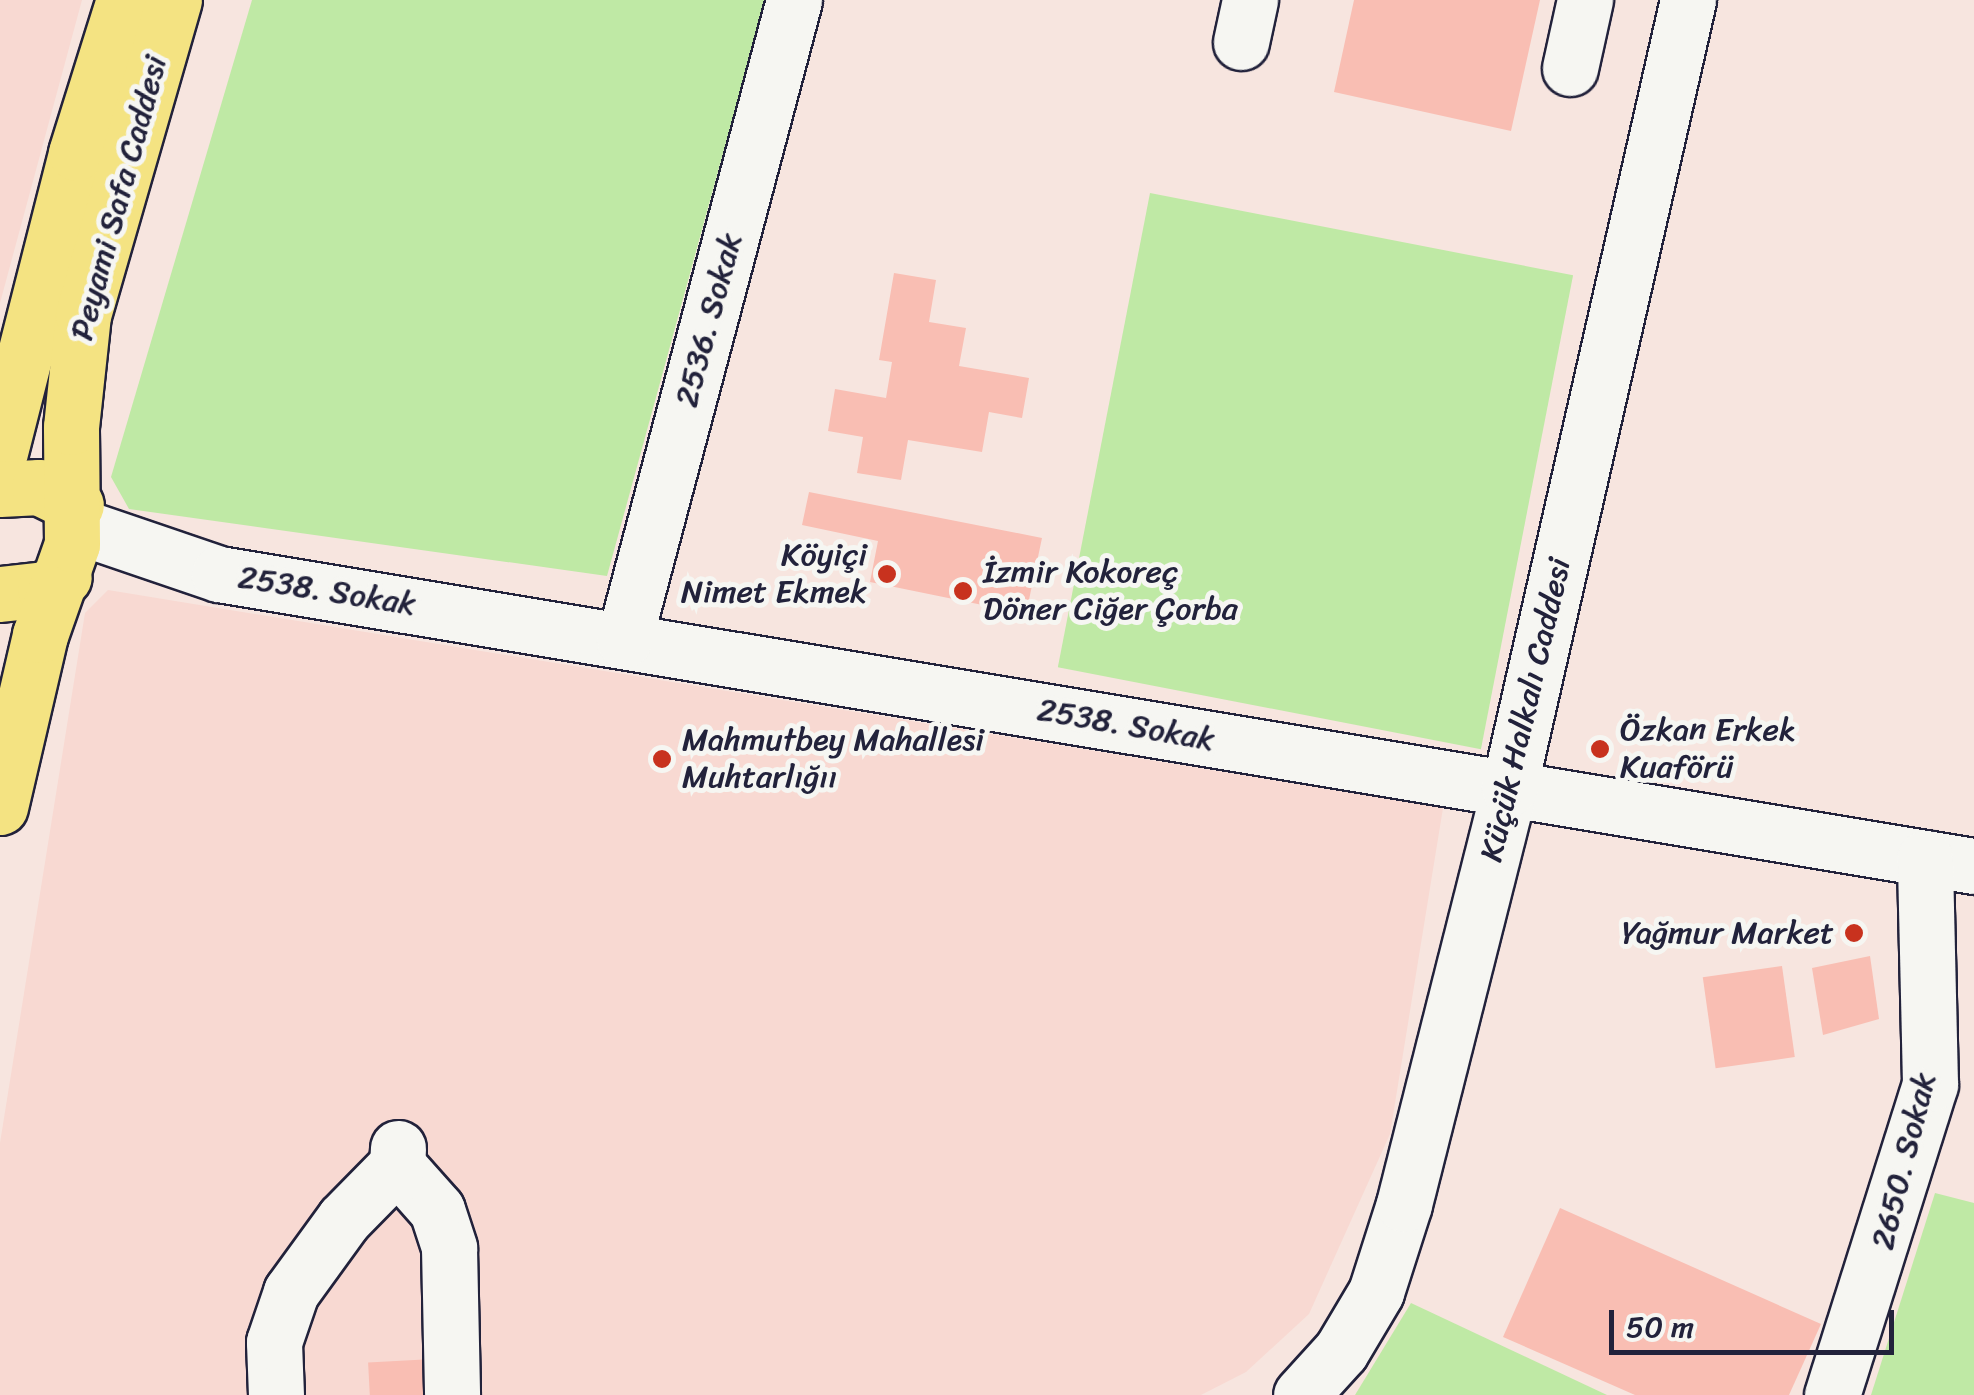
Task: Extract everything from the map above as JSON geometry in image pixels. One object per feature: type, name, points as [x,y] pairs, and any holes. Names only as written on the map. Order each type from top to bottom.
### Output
[{"type":"main road","name":"Peyami Safa Caddesi","points":[[0,452],[76,153],[124,0]]},
{"type":"main road","name":"Peyami Safa Caddesi","points":[[0,807],[35,653],[72,536],[71,427],[83,314],[174,0]]},
{"type":"main road","points":[[0,489],[39,487],[72,536],[46,589],[0,594]]},
{"type":"street","name":"2536. Sokak","points":[[624,640],[794,0]]},
{"type":"street","points":[[1570,68],[1585,0]]},
{"type":"street","name":"Küçük Halkalı Caddesi","points":[[1301,1395],[1340,1351],[1376,1292],[1509,788],[1688,0]]},
{"type":"street","name":"2538. Sokak","points":[[72,536],[99,569],[219,574],[1949,862]]},
{"type":"street","name":"2650. Sokak","points":[[1832,1395],[1930,1084],[1949,862]]},
{"type":"street","points":[[276,1395],[274,1342],[292,1292],[344,1218],[398,1156],[437,1210],[448,1248],[452,1395]]},
{"type":"shaded area","points":[[0,0],[82,0],[0,303]]},
{"type":"shaded area","points":[[108,590],[1443,808],[1390,1134],[1309,1314],[1246,1372],[1201,1395],[0,1395],[0,1143],[85,613]]},
{"type":"green space","points":[[252,0],[765,0],[607,576],[129,509],[111,477]]},
{"type":"green space","points":[[1150,193],[1573,275],[1481,749],[1058,667]]},
{"type":"green space","points":[[1935,1193],[1974,1203],[1974,1395],[1871,1395]]},
{"type":"green space","points":[[1411,1303],[1607,1395],[1355,1395]]},
{"type":"building","points":[[1354,0],[1540,0],[1511,131],[1334,92]]},
{"type":"building","points":[[894,273],[936,280],[929,322],[966,328],[959,366],[1029,378],[1022,418],[989,412],[982,452],[908,440],[901,480],[857,473],[863,437],[828,431],[835,389],[886,398],[892,362],[879,360]]},
{"type":"building","points":[[809,492],[1042,538],[1026,614],[870,582],[878,541],[802,525]]},
{"type":"building","points":[[1870,956],[1879,1019],[1823,1035],[1812,968]]},
{"type":"building","points":[[1782,966],[1795,1057],[1716,1068],[1703,977]]},
{"type":"building","points":[[1560,1208],[1821,1324],[1789,1395],[1635,1395],[1503,1337]]},
{"type":"building","points":[[433,1359],[435,1395],[370,1395],[368,1362]]},
{"type":"place","name":"Köyiçi Nimet Ekmek","points":[[887,574]]},
{"type":"place","name":"İzmir Kokoreç Döner Ciğer Çorba","points":[[963,591]]},
{"type":"place","name":"Özkan Erkek Kuaförü","points":[[1600,749]]},
{"type":"place","name":"Mahmutbey Mahallesi Muhtarlığıı","points":[[662,759]]},
{"type":"place","name":"Yağmur Market","points":[[1854,933]]}]
